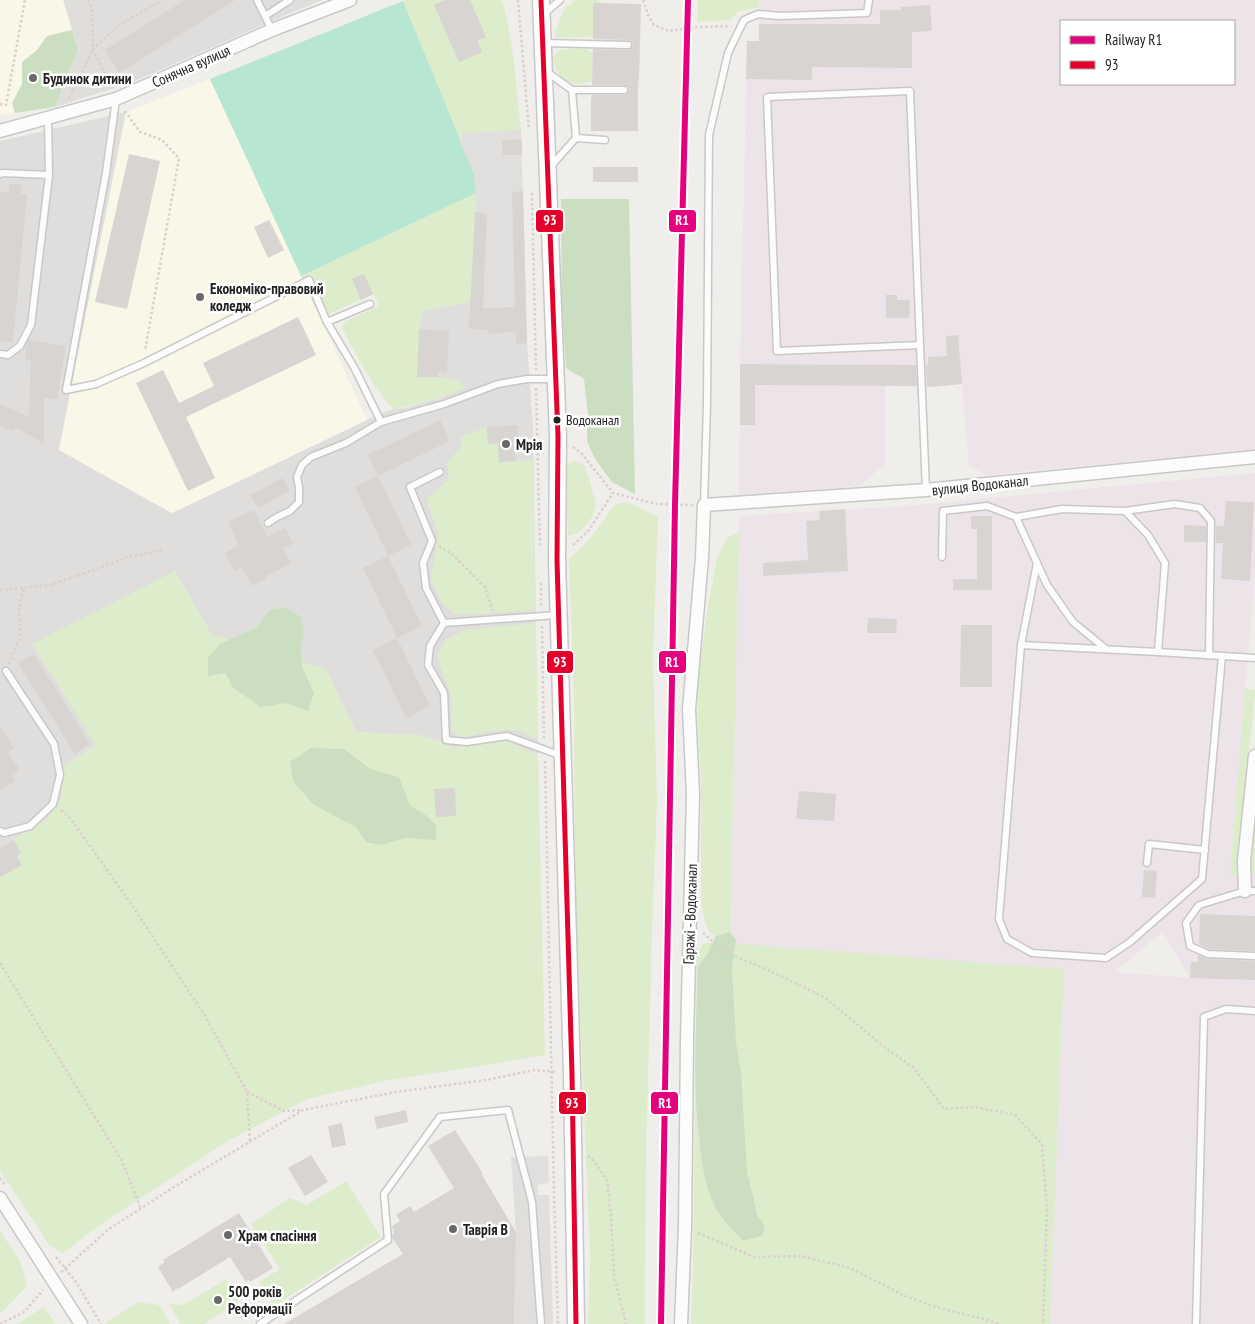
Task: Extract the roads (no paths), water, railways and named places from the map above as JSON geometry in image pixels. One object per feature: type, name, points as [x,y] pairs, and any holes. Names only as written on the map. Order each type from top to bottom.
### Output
[{"type":"street","name":"Сонячна вулиця","points":[[0,131],[116,99],[272,30],[350,0]]},
{"type":"street","points":[[542,8],[558,436],[557,560],[572,1074],[576,1324]]},
{"type":"street","name":"вулиця Водоканал","points":[[704,506],[926,490],[1255,457]]},
{"type":"street","name":"Гаражі - Водоканал","points":[[681,1324],[685,1227],[693,794],[689,709],[702,558],[704,506]]},
{"type":"street","points":[[1250,891],[1244,861],[1255,756]]},
{"type":"street","points":[[0,1198],[81,1324]]},
{"type":"lane","points":[[257,0],[272,30]]},
{"type":"lane","points":[[265,16],[290,0]]},
{"type":"lane","points":[[542,8],[560,0]]},
{"type":"lane","points":[[704,506],[709,135],[728,53],[744,20],[758,14],[780,16],[867,13],[869,0]]},
{"type":"lane","points":[[543,43],[628,45]]},
{"type":"lane","points":[[544,70],[572,90],[624,90]]},
{"type":"lane","points":[[547,170],[576,138],[572,90]]},
{"type":"lane","points":[[920,345],[777,351],[766,96],[910,90],[926,490]]},
{"type":"lane","points":[[116,99],[106,173],[66,390],[96,384],[144,363],[309,280],[327,322],[355,369],[381,422]]},
{"type":"lane","points":[[0,354],[8,355],[20,346],[31,325],[49,176],[48,118]]},
{"type":"lane","points":[[576,138],[605,140]]},
{"type":"lane","points":[[0,174],[49,176]]},
{"type":"lane","points":[[327,322],[370,304]]},
{"type":"lane","points":[[268,523],[290,511],[299,502],[297,477],[302,465],[306,461],[311,457],[346,443],[381,422],[444,404],[498,384],[527,379],[556,379]]},
{"type":"lane","points":[[440,472],[410,487],[432,541],[423,563],[426,588],[444,623]]},
{"type":"lane","points":[[942,557],[943,512],[987,506],[1016,517],[1062,509],[1125,512],[1175,504],[1200,508],[1211,520],[1209,655]]},
{"type":"lane","points":[[1125,512],[1148,534],[1164,562],[1158,652]]},
{"type":"lane","points":[[1016,517],[1047,585],[1073,622],[1107,650]]},
{"type":"lane","points":[[1037,563],[1021,645],[999,919],[1007,939],[1032,953],[1106,958],[1130,942],[1202,879],[1222,656]]},
{"type":"lane","points":[[444,623],[559,615]]},
{"type":"lane","points":[[444,623],[430,646],[428,665],[444,693],[446,740],[466,742],[507,736],[563,757]]},
{"type":"lane","points":[[1021,645],[1255,658]]},
{"type":"lane","points":[[0,831],[4,833],[30,826],[53,804],[60,775],[54,744],[6,671]]},
{"type":"lane","points":[[1147,863],[1149,844],[1204,850]]},
{"type":"lane","points":[[1250,891],[1199,905],[1186,923],[1190,946],[1208,954],[1255,956]]},
{"type":"lane","points":[[1196,1324],[1204,1017],[1226,1009],[1255,1011]]},
{"type":"lane","points":[[260,1324],[388,1240],[384,1194],[440,1117],[508,1110],[532,1202],[542,1324]]},
{"type":"rail line","name":"R1","points":[[661,1324],[675,505],[688,0]]},
{"type":"place","name":"Будинок дитини","points":[[33,78]]},
{"type":"place","name":"Економіко-правовий коледж","points":[[200,297]]},
{"type":"place","name":"Водоканал","points":[[557,420]]},
{"type":"place","name":"Мрія","points":[[506,444]]},
{"type":"place","name":"Таврія В","points":[[453,1229]]},
{"type":"place","name":"Храм спасіння","points":[[228,1235]]},
{"type":"place","name":"500 років Реформації","points":[[218,1300]]}]
